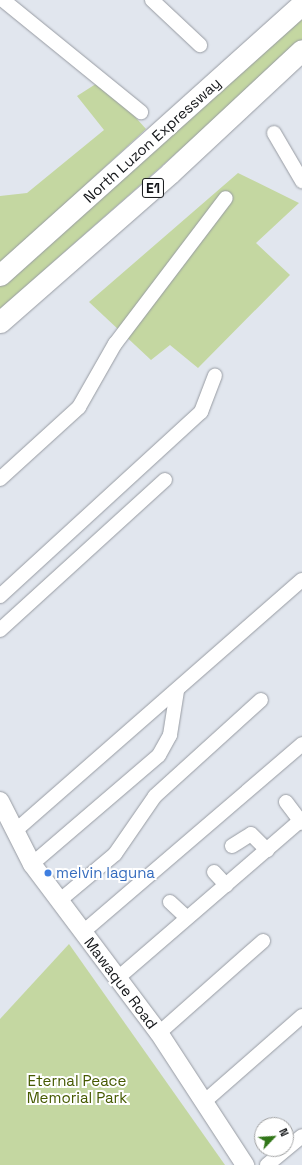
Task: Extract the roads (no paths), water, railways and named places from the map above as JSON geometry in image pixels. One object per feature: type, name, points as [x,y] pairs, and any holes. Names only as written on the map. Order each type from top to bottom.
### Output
[{"type":"highway","name":"North Luzon Expressway","points":[[0,275],[302,4]]},
{"type":"highway","name":"E1","points":[[0,322],[302,50]]},
{"type":"main road","name":"Mawaque Road","points":[[0,801],[32,864],[119,977],[159,1033],[205,1101],[244,1165]]},
{"type":"street","points":[[3,0],[141,112]]},
{"type":"street","points":[[152,0],[200,45]]},
{"type":"street","points":[[274,133],[302,181]]},
{"type":"street","points":[[0,479],[79,407],[115,344],[226,198]]},
{"type":"street","points":[[0,596],[201,412],[215,376]]},
{"type":"street","points":[[0,630],[165,480]]},
{"type":"street","points":[[15,831],[177,691],[302,580]]},
{"type":"street","points":[[32,864],[159,755],[170,735],[177,691]]},
{"type":"street","points":[[59,901],[115,854],[155,796],[261,700]]},
{"type":"street","points":[[83,932],[302,744]]},
{"type":"street","points":[[119,977],[301,821],[286,802]]},
{"type":"street","points":[[232,846],[251,834],[267,850]]},
{"type":"street","points":[[214,872],[226,885]]},
{"type":"street","points":[[170,902],[187,918]]},
{"type":"street","points":[[159,1033],[263,941]]},
{"type":"street","points":[[205,1101],[302,1016]]},
{"type":"street","points":[[268,1165],[302,1136]]},
{"type":"place","name":"melvin laguna","points":[[48,873]]},
{"type":"park label","name":"Eternal Peace Memorial Park","points":[[77,1088]]}]
